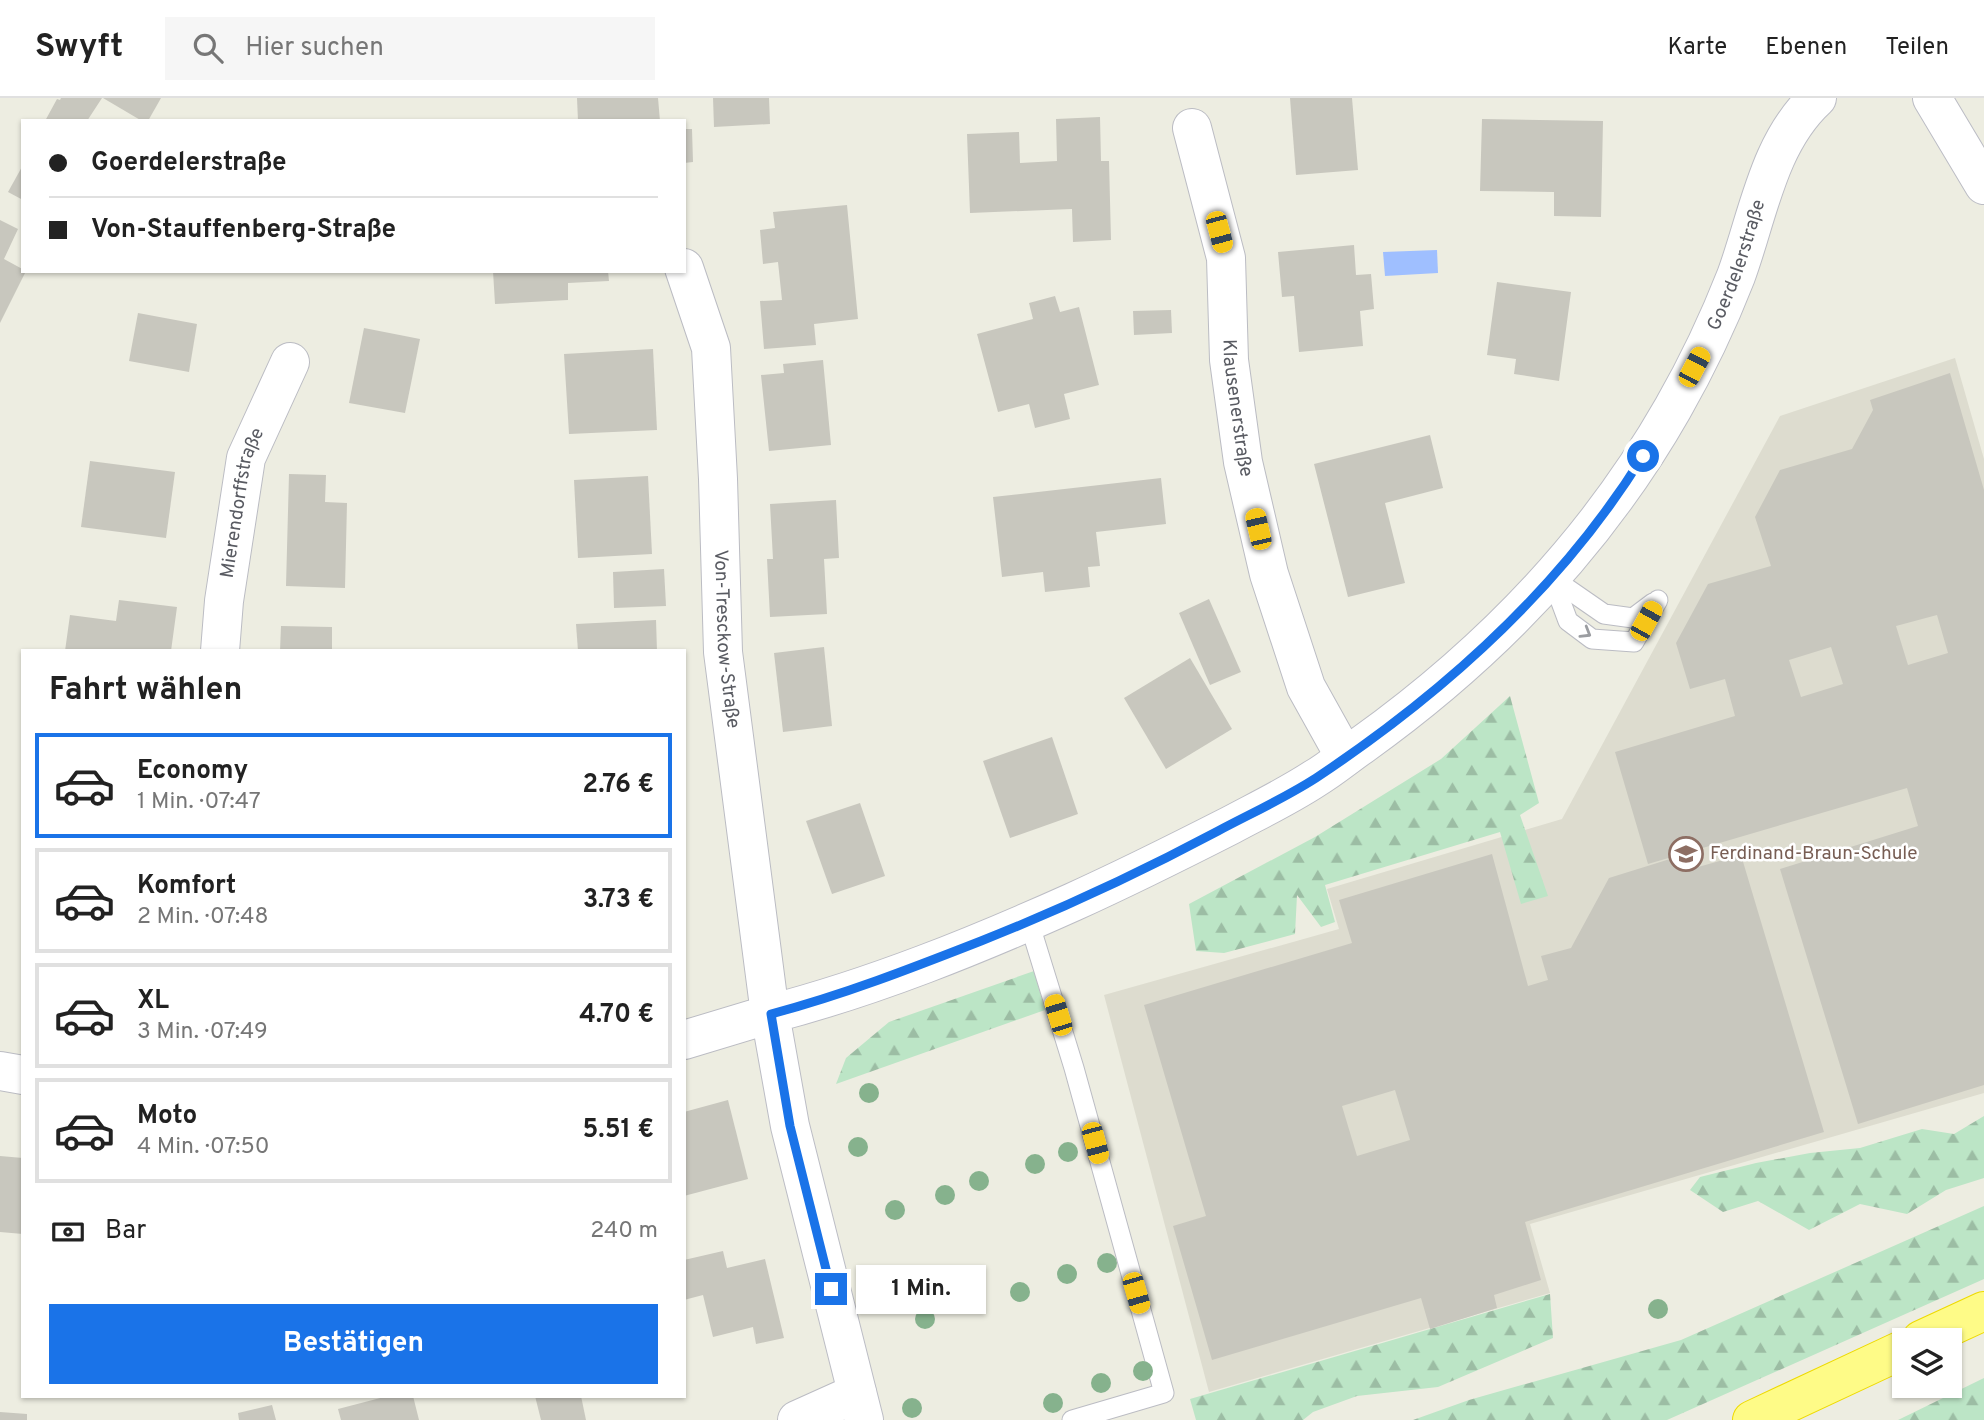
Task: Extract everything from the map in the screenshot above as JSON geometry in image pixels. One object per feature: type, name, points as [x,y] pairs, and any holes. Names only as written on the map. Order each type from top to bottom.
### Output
[{"type":"highway","points":[[1947,1328],[1984,1311]]},
{"type":"highway","points":[[1752,1420],[1892,1355]]},
{"type":"main road","name":"Goerdelerstraße","points":[[686,1039],[884,979],[1029,922],[1139,873],[1314,779],[1431,694],[1517,616],[1552,578],[1628,480],[1672,409],[1716,326],[1784,139],[1816,98]]},
{"type":"main road","points":[[1932,98],[1984,185]]},
{"type":"main road","name":"Klausenerstraße","points":[[1192,128],[1226,258],[1229,360],[1242,462],[1269,574],[1306,687],[1345,757]]},
{"type":"main road","name":"Von-Tresckow-Straße","points":[[686,273],[711,348],[723,652],[771,1014],[790,1126],[861,1406]]},
{"type":"main road","name":"Mierendorffstraße","points":[[220,649],[224,601],[246,458],[290,362]]},
{"type":"main road","points":[[0,1071],[21,1075]]},
{"type":"main road","points":[[797,1420],[861,1406]]},
{"type":"lane","points":[[1552,578],[1604,614],[1633,618],[1658,600],[1634,642],[1592,639],[1567,621],[1552,578]]},
{"type":"lane","points":[[1029,922],[1074,1068],[1164,1393],[1072,1420]]},
{"type":"shaded area","name":"Ferdinand-Braun-Schule","points":[[1955,358],[1984,459],[1984,1093],[1530,1224],[1550,1293],[1209,1392],[1104,995],[1339,929],[1327,889],[1562,819],[1780,416]]},
{"type":"green space","points":[[1510,696],[1539,803],[1520,815],[1548,896],[1521,904],[1500,832],[1325,885],[1335,922],[1321,927],[1297,895],[1295,934],[1224,953],[1196,951],[1189,904],[1315,837],[1441,759]]},
{"type":"green space","points":[[1034,971],[1045,1010],[836,1084],[846,1058],[889,1022]]},
{"type":"green space","points":[[1984,1116],[1984,1178],[1946,1190],[1907,1214],[1860,1204],[1809,1230],[1758,1201],[1723,1212],[1690,1190],[1700,1177],[1810,1153],[1860,1148],[1922,1129],[1954,1134]]},
{"type":"green space","points":[[1984,1206],[1984,1279],[1667,1420],[1413,1420],[1469,1400],[1681,1340]]},
{"type":"green space","points":[[1550,1294],[1553,1338],[1438,1387],[1357,1396],[1313,1412],[1303,1420],[1196,1420],[1190,1399]]},
{"type":"green space","points":[[1984,1378],[1984,1420],[1898,1420],[1943,1398],[1962,1398],[1962,1389]]},
{"type":"water","points":[[1437,250],[1438,273],[1385,276],[1383,252]]},
{"type":"building","points":[[102,98],[88,119],[46,119],[57,99]]},
{"type":"building","points":[[103,98],[161,98],[149,119],[139,119]]},
{"type":"building","points":[[577,98],[658,98],[660,119],[578,119]]},
{"type":"building","points":[[713,98],[769,98],[770,124],[714,127]]},
{"type":"building","points":[[1290,98],[1352,98],[1358,170],[1296,175]]},
{"type":"building","points":[[1100,117],[1101,161],[1109,161],[1111,240],[1073,242],[1072,209],[970,213],[967,134],[1019,132],[1020,163],[1057,161],[1056,119]]},
{"type":"building","points":[[1482,119],[1603,121],[1601,217],[1554,216],[1554,192],[1480,191]]},
{"type":"building","points":[[686,129],[692,129],[693,162],[686,163]]},
{"type":"building","points":[[21,169],[21,199],[8,192]]},
{"type":"building","points":[[847,205],[858,319],[814,324],[816,345],[764,349],[760,301],[782,300],[778,262],[763,264],[760,230],[775,228],[773,212]]},
{"type":"building","points":[[0,220],[18,229],[4,259],[21,268],[21,273],[25,273],[0,323]]},
{"type":"building","points":[[1354,245],[1356,275],[1371,274],[1374,309],[1360,311],[1363,346],[1299,352],[1294,296],[1282,297],[1278,252]]},
{"type":"building","points":[[493,273],[608,273],[609,281],[568,283],[568,300],[495,304]]},
{"type":"building","points":[[1497,282],[1571,292],[1559,381],[1514,374],[1516,359],[1487,355]]},
{"type":"building","points":[[1055,296],[1060,312],[1079,307],[1099,385],[1064,394],[1070,419],[1035,428],[1029,404],[998,412],[977,334],[1033,319],[1029,303]]},
{"type":"building","points":[[1171,310],[1172,333],[1134,335],[1133,311]]},
{"type":"building","points":[[138,313],[197,324],[189,372],[129,361]]},
{"type":"building","points":[[364,328],[420,339],[405,413],[349,403]]},
{"type":"building","points":[[653,349],[657,430],[569,434],[564,354]]},
{"type":"building","points":[[823,360],[831,445],[769,451],[761,375],[784,373],[783,364]]},
{"type":"building","points":[[1950,373],[1984,490],[1984,1085],[1858,1124],[1780,869],[1918,826],[1907,788],[1648,864],[1615,752],[1735,716],[1725,679],[1690,689],[1676,643],[1708,584],[1771,566],[1755,517],[1780,470],[1852,449],[1873,410],[1870,400]],"holes":[[[1937,615],[1948,653],[1908,665],[1896,626]],[[1831,647],[1843,684],[1801,697],[1789,660]]]},
{"type":"building","points":[[1430,435],[1443,488],[1385,503],[1405,583],[1348,597],[1314,464]]},
{"type":"building","points":[[90,461],[175,472],[166,538],[81,527]]},
{"type":"building","points":[[289,474],[326,475],[325,502],[347,503],[345,588],[286,586]]},
{"type":"building","points":[[648,476],[652,554],[578,558],[574,480]]},
{"type":"building","points":[[1161,478],[1166,524],[1096,532],[1100,566],[1088,567],[1090,587],[1045,592],[1043,572],[1002,577],[993,497]]},
{"type":"building","points":[[836,500],[839,558],[824,559],[827,614],[770,617],[767,559],[773,559],[770,504]]},
{"type":"building","points":[[664,569],[666,606],[614,608],[613,572]]},
{"type":"building","points":[[1209,599],[1241,672],[1210,685],[1179,613]]},
{"type":"building","points":[[119,600],[177,607],[171,649],[65,649],[70,615],[116,621]]},
{"type":"building","points":[[656,620],[657,649],[578,649],[576,624]]},
{"type":"building","points":[[281,626],[332,627],[332,649],[280,649]]},
{"type":"building","points":[[824,647],[832,726],[783,732],[774,653]]},
{"type":"building","points":[[1190,658],[1232,729],[1166,769],[1124,698]]},
{"type":"building","points":[[1052,737],[1078,814],[1010,838],[983,761]]},
{"type":"building","points":[[860,803],[885,876],[832,894],[806,821]]},
{"type":"building","points":[[1492,854],[1528,986],[1548,980],[1541,956],[1571,948],[1609,878],[1686,854],[1691,869],[1741,855],[1824,1132],[1525,1222],[1541,1280],[1494,1295],[1497,1308],[1430,1329],[1421,1298],[1212,1360],[1173,1226],[1206,1216],[1144,1005],[1352,943],[1339,900]],"holes":[[[1395,1090],[1410,1140],[1357,1156],[1342,1106]]]},
{"type":"building","points":[[728,1100],[748,1179],[686,1195],[686,1111]]},
{"type":"building","points":[[0,1156],[21,1158],[21,1234],[0,1232]]},
{"type":"building","points":[[723,1251],[727,1268],[765,1259],[784,1338],[756,1344],[753,1327],[713,1337],[703,1295],[686,1299],[686,1260]]},
{"type":"building","points":[[380,1398],[414,1398],[419,1420],[341,1420],[338,1409]]},
{"type":"building","points":[[536,1398],[581,1398],[586,1420],[541,1420]]},
{"type":"building","points":[[272,1405],[276,1420],[239,1420],[238,1413]]},
{"type":"building","points":[[0,1412],[27,1414],[27,1420],[0,1420]]},
{"type":"place","name":"Ferdinand-Braun-Schule","points":[[1686,854]]},
{"type":"route","points":[[831,1289],[790,1126],[771,1014],[884,979],[1029,922],[1139,873],[1314,779],[1431,694],[1517,616],[1580,544],[1643,456]]}]
